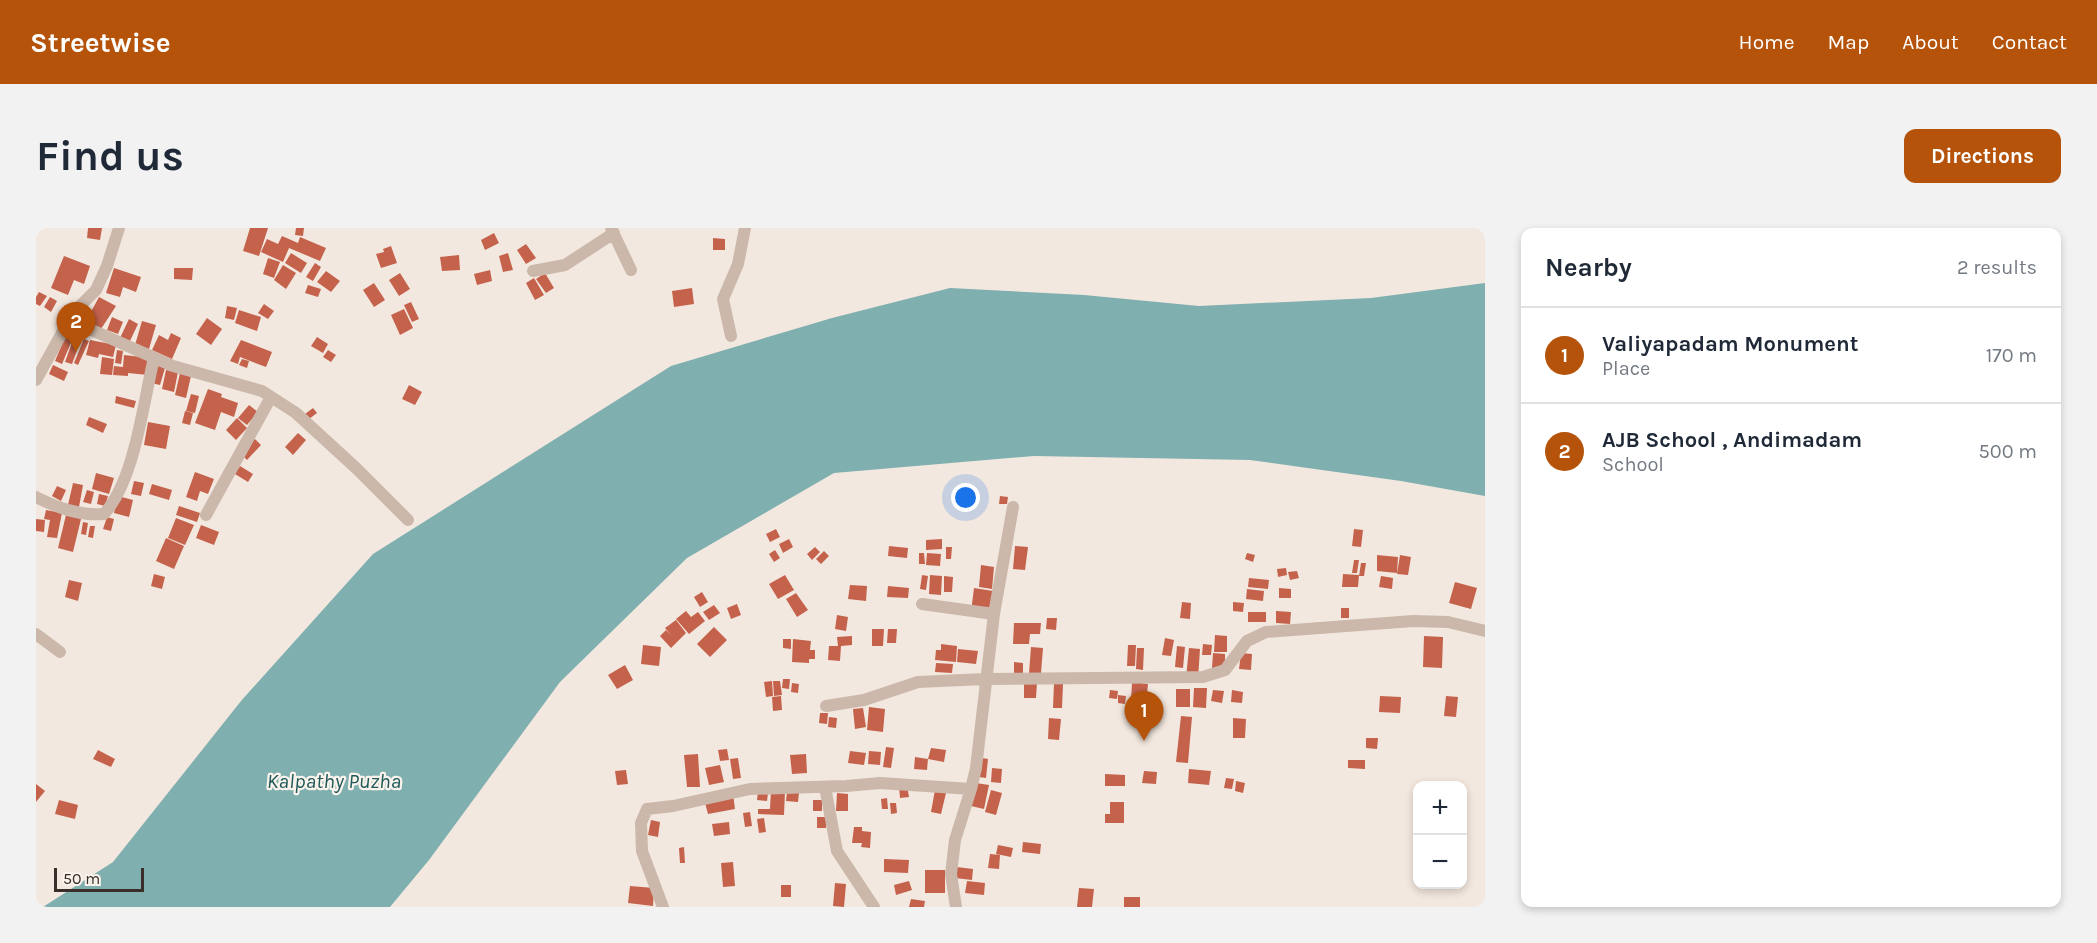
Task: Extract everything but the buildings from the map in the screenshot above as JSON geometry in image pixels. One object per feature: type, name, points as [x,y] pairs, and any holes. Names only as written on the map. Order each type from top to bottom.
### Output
[{"type":"street","points":[[36,380],[69,320],[96,290],[107,266],[119,228]]},
{"type":"street","points":[[731,336],[723,299],[738,264],[745,228]]},
{"type":"street","points":[[533,272],[565,265],[613,231],[631,270]]},
{"type":"street","points":[[69,320],[173,366],[262,392],[271,397],[296,413],[408,520]]},
{"type":"street","points":[[36,497],[48,503],[89,515],[104,514],[111,507],[130,468],[154,358]]},
{"type":"street","points":[[206,515],[271,397]]},
{"type":"street","points":[[956,907],[951,874],[955,840],[976,768],[994,614],[1013,507]]},
{"type":"street","points":[[922,604],[994,614]]},
{"type":"street","points":[[826,706],[864,700],[918,682],[985,679],[1203,677],[1225,670],[1247,641],[1266,632],[1413,621],[1448,622],[1485,631]]},
{"type":"street","points":[[36,634],[60,652]]},
{"type":"street","points":[[663,907],[642,851],[641,823],[647,809],[673,806],[750,789],[880,783],[971,789]]},
{"type":"street","points":[[825,787],[837,851],[874,907]]},
{"type":"water","name":"Kalpathy Puzha","points":[[1485,283],[1485,496],[1401,481],[1250,460],[1034,456],[834,473],[687,558],[560,682],[429,860],[390,907],[43,907],[113,862],[241,701],[373,554],[671,366],[832,318],[950,288],[1084,295],[1199,306],[1371,298]]},
{"type":"place","name":"AJB School , Andimadam","points":[[76,352]]},
{"type":"place","name":"Valiyapadam Monument","points":[[1144,741]]}]
